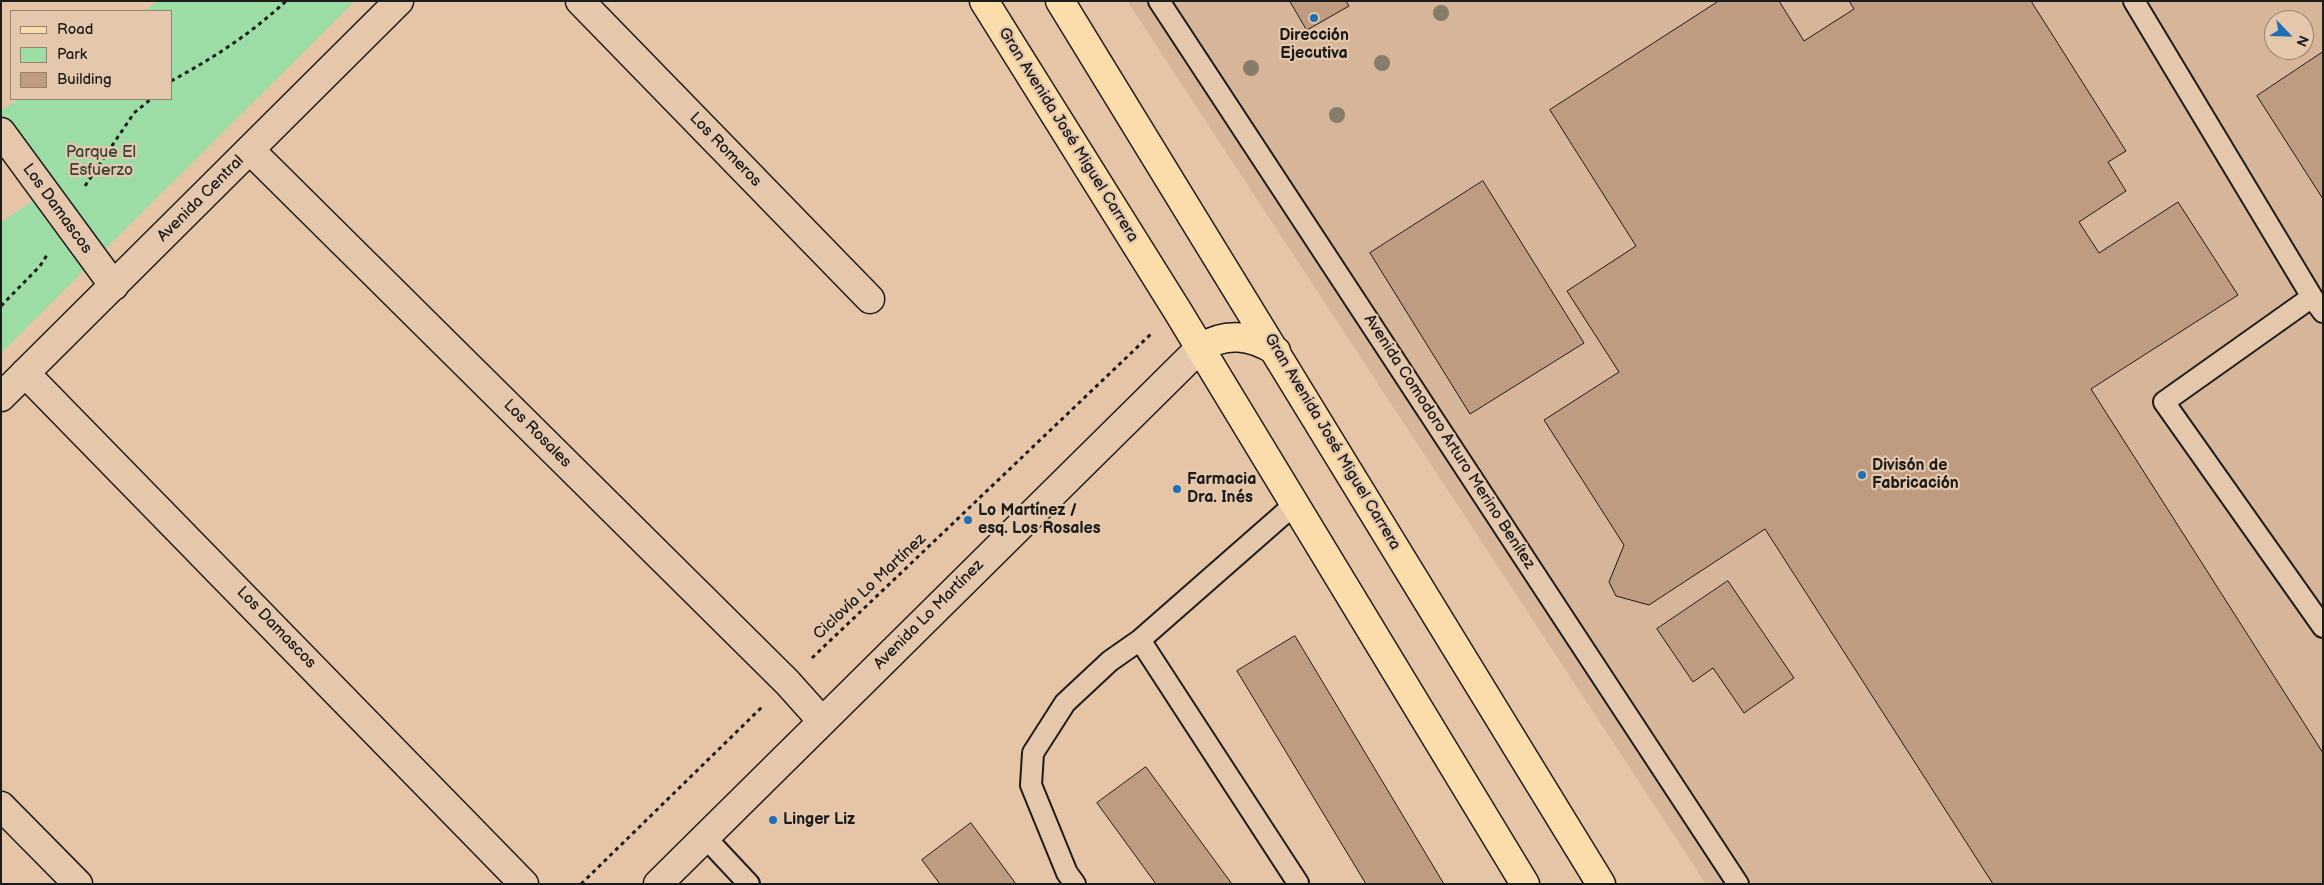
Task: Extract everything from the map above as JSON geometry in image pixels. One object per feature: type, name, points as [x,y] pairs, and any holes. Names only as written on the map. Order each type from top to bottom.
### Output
[{"type":"main road","name":"Gran Avenida José Miguel Carrera","points":[[984,1],[1177,310],[1525,884]]},
{"type":"main road","name":"Gran Avenida José Miguel Carrera","points":[[1060,1],[1602,884]]},
{"type":"main road","points":[[1200,348],[1213,340],[1230,337],[1262,342],[1276,351]]},
{"type":"street","name":"Avenida Central","points":[[1,397],[400,1]]},
{"type":"street","name":"Los Romeros","points":[[580,1],[870,299]]},
{"type":"street","name":"Los Damascos","points":[[1,132],[114,286]]},
{"type":"street","name":"Los Rosales","points":[[250,150],[787,682],[822,720]]},
{"type":"street","name":"Avenida Lo Martínez","points":[[658,884],[1200,348]]},
{"type":"street","name":"Los Damascos","points":[[25,373],[470,825],[524,884]]},
{"type":"street","points":[[1,806],[78,884]]},
{"type":"lane","name":"Avenida Comodoro Arturo Merino Benítez","points":[[1159,1],[1738,884]]},
{"type":"lane","points":[[2134,1],[2318,304],[2164,402],[2323,627]]},
{"type":"lane","points":[[1074,884],[1067,873],[1031,785],[1033,753],[1065,703],[1110,661],[1140,640],[1295,504]]},
{"type":"lane","points":[[1140,640],[1298,883]]},
{"type":"lane","points":[[705,837],[749,884]]},
{"type":"path","points":[[172,81],[233,43],[272,15],[286,1]]},
{"type":"path","points":[[1,306],[40,266],[68,225],[89,177],[134,113],[150,100]]},
{"type":"path","name":"Ciclovía Lo Martínez","points":[[581,884],[787,682],[1177,310]]},
{"type":"shaded area","points":[[1127,1],[2323,1],[2323,884],[1706,884]]},
{"type":"green space","name":"Parque El Esfuerzo","points":[[158,1],[355,1],[1,353],[1,222],[45,193],[1,132],[1,110],[18,100],[172,100],[172,10],[145,10]]},
{"type":"building","name":"Dirección Ejecutiva","points":[[1290,1],[1346,1],[1349,6],[1307,30]]},
{"type":"building","name":"Divisón de Fabricación","points":[[1719,1],[1779,1],[1804,41],[1854,9],[1849,1],[2031,1],[2126,151],[2108,162],[2126,191],[2079,222],[2099,253],[2178,202],[2238,295],[2091,389],[2323,753],[2323,884],[1993,884],[1765,529],[1649,605],[1616,596],[1609,582],[1624,545],[1544,420],[1619,372],[1567,291],[1636,246],[1550,110]]},
{"type":"building","points":[[2323,52],[2323,199],[2257,96],[2311,60],[2314,60]]},
{"type":"building","points":[[1483,181],[1584,343],[1470,414],[1370,253]]},
{"type":"building","points":[[1728,581],[1794,678],[1744,713],[1713,668],[1693,682],[1657,629]]},
{"type":"building","points":[[1295,636],[1444,884],[1366,884],[1237,671]]},
{"type":"building","points":[[1146,767],[1232,884],[1156,884],[1097,803]]},
{"type":"building","points":[[971,823],[1016,884],[940,884],[922,860]]},
{"type":"place","name":"Dirección Ejecutiva","points":[[1314,18]]},
{"type":"place","name":"Divisón de Fabricación","points":[[1862,475]]},
{"type":"place","name":"Farmacia Dra. Inés","points":[[1177,489]]},
{"type":"place","name":"Lo Martínez / esq. Los Rosales","points":[[968,520]]},
{"type":"place","name":"Linger Liz","points":[[773,820]]}]
